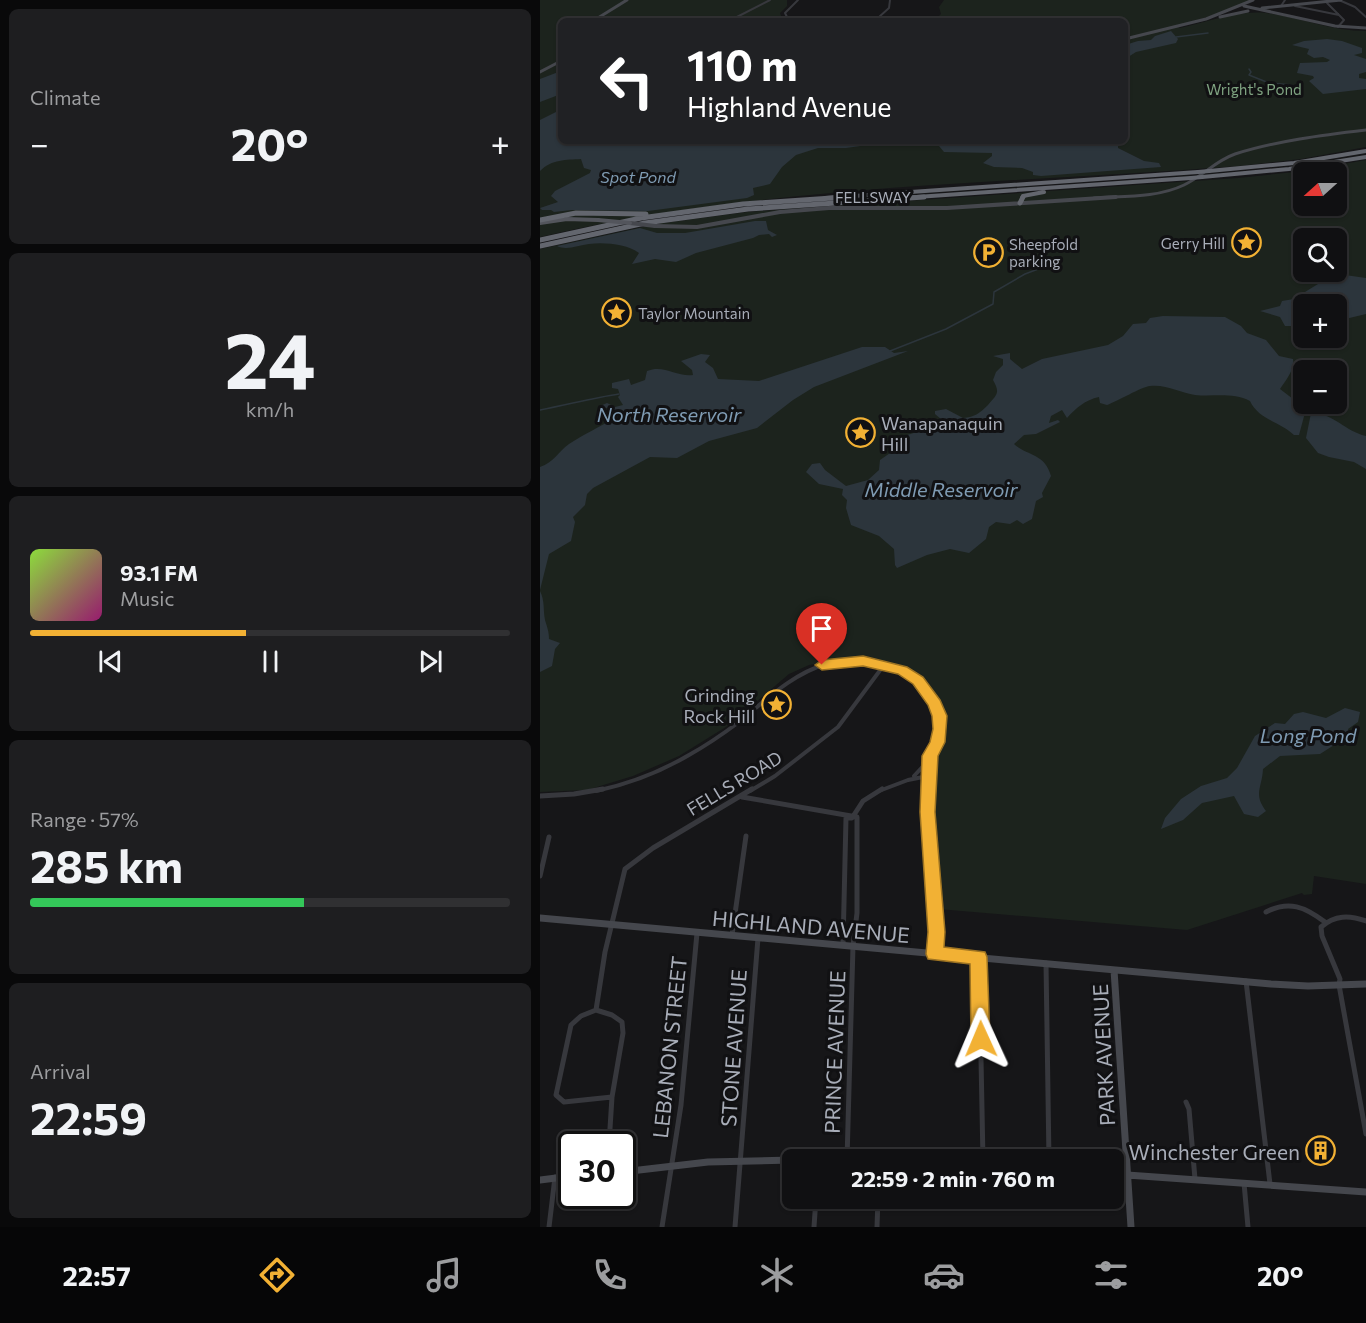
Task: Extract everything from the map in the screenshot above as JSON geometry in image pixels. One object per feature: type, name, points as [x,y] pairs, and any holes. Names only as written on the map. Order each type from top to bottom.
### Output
[{"type":"highway","points":[[540,240],[623,221],[687,211],[788,200],[1198,172],[1303,162],[1366,151]]},
{"type":"highway","points":[[540,246],[634,225],[736,210],[1191,178],[1289,169],[1366,157]]},
{"type":"highway","points":[[1020,203],[1020,198],[1024,195],[1106,184]]},
{"type":"highway","points":[[540,223],[576,213],[636,214],[687,211]]},
{"type":"main road","points":[[598,18],[627,0]]},
{"type":"main road","points":[[1128,39],[1203,20],[1253,0]]},
{"type":"main road","points":[[1251,9],[1253,0]]},
{"type":"main road","points":[[1239,7],[1240,10],[1258,9],[1340,0]]},
{"type":"main road","points":[[1170,28],[1251,9],[1275,13]]},
{"type":"main road","points":[[1258,9],[1338,27],[1366,28]]},
{"type":"main road","points":[[540,73],[558,64]]},
{"type":"main road","name":"FELLSWAY","points":[[540,223],[578,219],[655,226],[697,227],[780,212],[829,208],[932,209],[1170,191],[1187,184],[1216,162],[1236,154],[1324,135],[1366,130]]},
{"type":"main road","name":"HIGHLAND AVENUE","points":[[540,918],[1246,981],[1366,984]]},
{"type":"main road","name":"PARK AVENUE","points":[[1114,970],[1128,1175]]},
{"type":"main road","points":[[636,1170],[741,1161],[782,1160]]},
{"type":"main road","points":[[1124,1175],[1366,1192]]},
{"type":"main road","points":[[1128,1175],[1131,1227]]},
{"type":"main road","points":[[540,1180],[558,1177]]},
{"type":"street","points":[[735,18],[770,0]]},
{"type":"street","points":[[788,18],[785,13],[798,0]]},
{"type":"street","points":[[880,18],[889,8],[890,0]]},
{"type":"street","points":[[1281,6],[1285,0]]},
{"type":"street","points":[[1340,0],[1355,7],[1366,16]]},
{"type":"street","points":[[1327,3],[1344,21],[1338,27]]},
{"type":"street","points":[[1295,6],[1340,15]]},
{"type":"street","points":[[1330,14],[1336,12]]},
{"type":"street","points":[[540,796],[594,791],[670,766],[717,738],[785,683],[822,665],[863,661],[902,670],[918,681],[935,704],[940,716],[938,742],[930,759],[914,777]]},
{"type":"street","name":"FELLS ROAD","points":[[596,1010],[625,869],[653,848],[741,797],[793,763],[838,727],[884,665]]},
{"type":"street","points":[[930,759],[928,812],[936,932],[934,954]]},
{"type":"street","points":[[852,818],[853,811],[859,803],[903,780],[928,776]]},
{"type":"street","points":[[741,797],[852,818]]},
{"type":"street","points":[[843,945],[846,818],[852,818]]},
{"type":"street","name":"PRINCE AVENUE","points":[[847,1149],[853,946],[857,913],[857,818],[852,818]]},
{"type":"street","points":[[732,935],[746,836]]},
{"type":"street","points":[[540,876],[549,837]]},
{"type":"street","points":[[1266,912],[1276,906],[1299,904],[1325,922]]},
{"type":"street","points":[[1366,921],[1356,917],[1340,916],[1325,922],[1321,927],[1322,936],[1340,979],[1366,1134]]},
{"type":"street","name":"LEBANON STREET","points":[[662,1227],[681,1105],[698,932]]},
{"type":"street","name":"STONE AVENUE","points":[[735,1227],[758,937]]},
{"type":"street","points":[[979,957],[983,1149]]},
{"type":"street","points":[[1046,963],[1049,1149]]},
{"type":"street","points":[[1246,981],[1270,1185]]},
{"type":"street","points":[[610,1131],[612,1097],[623,1033],[622,1022],[612,1015],[596,1010],[581,1016],[571,1025],[556,1095],[564,1102],[612,1097]]},
{"type":"street","points":[[1186,1102],[1189,1109],[1195,1179]]},
{"type":"street","points":[[549,1227],[555,1177]]},
{"type":"street","points":[[1244,1183],[1248,1227]]},
{"type":"street","points":[[814,1227],[815,1209]]},
{"type":"street","points":[[877,1227],[878,1209]]},
{"type":"green space","points":[[540,0],[787,0],[787,6],[780,13],[782,18],[558,18],[558,144],[1128,144],[1128,18],[931,18],[941,14],[939,7],[944,0],[1251,0],[1211,16],[1176,26],[1180,28],[1244,13],[1266,13],[1340,29],[1366,31],[1366,147],[1301,159],[1239,166],[888,188],[800,196],[626,219],[540,237]]},
{"type":"green space","points":[[1366,160],[1366,884],[1314,876],[1312,894],[1302,893],[1187,930],[938,909],[927,911],[921,788],[935,761],[941,737],[941,714],[937,699],[924,681],[905,668],[879,660],[855,657],[809,665],[789,674],[729,725],[679,756],[633,776],[587,790],[540,792],[540,249],[656,224],[747,212],[1238,178],[1293,172],[1293,216],[1347,216],[1347,163]]},
{"type":"water","points":[[1171,31],[1178,39],[1176,43],[1136,52],[1128,57],[1128,44],[1151,40],[1155,36]]},
{"type":"water","name":"Wright's Pond","points":[[1327,39],[1362,48],[1362,53],[1354,55],[1366,59],[1366,72],[1359,74],[1359,78],[1366,79],[1366,89],[1323,94],[1309,81],[1314,78],[1313,76],[1297,73],[1300,63],[1330,60],[1323,57],[1314,58],[1307,54],[1309,49],[1292,45],[1304,41]]},
{"type":"water","points":[[558,72],[558,95],[540,102],[540,79]]},
{"type":"water","name":"Spot Pond","points":[[557,106],[558,144],[875,144],[846,148],[818,148],[796,155],[782,167],[770,184],[753,188],[754,195],[747,198],[648,211],[572,210],[554,212],[540,208],[558,202],[551,196],[555,191],[590,173],[591,170],[584,168],[581,159],[554,162],[540,171],[540,120],[556,112]]},
{"type":"water","points":[[922,144],[1118,144],[1118,148],[1144,161],[1159,163],[1161,167],[1041,176],[1033,175],[1033,172],[1022,168],[994,167],[983,163],[992,156],[992,153],[944,152],[939,146]]},
{"type":"water","points":[[766,221],[768,230],[777,235],[772,237],[769,234],[759,235],[696,253],[676,262],[655,259],[632,264],[639,253],[615,244],[595,243],[569,248],[557,246],[640,228],[657,233],[685,233]]},
{"type":"water","points":[[1347,275],[1366,278],[1366,314],[1347,319],[1347,294],[1305,294],[1305,292],[1319,282],[1347,282]]},
{"type":"water","points":[[1293,299],[1293,328],[1285,326],[1280,317],[1260,311],[1280,306],[1282,301]]},
{"type":"water","name":"Middle Reservoir","points":[[1163,316],[1225,317],[1241,326],[1247,333],[1266,340],[1279,356],[1293,359],[1291,371],[1280,389],[1293,399],[1293,414],[1305,414],[1299,435],[1294,435],[1264,416],[1250,401],[1243,398],[1195,395],[1168,387],[1150,386],[1107,405],[1100,403],[1099,397],[1094,398],[1081,405],[1067,418],[1062,410],[1051,416],[1049,423],[1058,420],[1060,422],[1036,434],[1024,435],[1014,444],[1045,463],[1051,476],[1042,493],[1043,497],[1036,501],[1032,519],[1023,524],[1017,520],[1010,524],[996,522],[989,527],[986,539],[969,553],[950,549],[927,555],[897,568],[894,549],[879,536],[851,525],[846,508],[847,500],[842,495],[843,489],[819,484],[806,472],[812,464],[820,463],[825,470],[846,486],[868,480],[879,470],[880,460],[893,451],[892,446],[904,436],[942,420],[935,414],[935,411],[946,409],[963,418],[977,414],[988,405],[997,394],[993,380],[996,372],[1003,365],[1003,359],[993,356],[1010,353],[1010,359],[1022,369],[1042,359],[1108,345],[1123,336],[1133,324],[1146,323],[1150,318]]},
{"type":"water","name":"North Reservoir","points":[[862,347],[885,347],[894,353],[908,351],[814,387],[757,428],[709,441],[677,458],[650,457],[593,488],[587,494],[585,505],[573,517],[575,522],[571,541],[549,554],[540,590],[540,467],[552,460],[569,444],[614,418],[613,410],[600,406],[607,403],[615,407],[623,405],[618,397],[620,395],[618,389],[612,388],[612,383],[629,379],[631,385],[645,380],[647,371],[653,369],[693,375],[692,370],[681,361],[701,354],[710,355],[705,362],[713,368],[718,379],[759,381]]},
{"type":"water","points":[[1311,414],[1320,414],[1334,419],[1358,434],[1366,436],[1366,469],[1354,462],[1318,453],[1306,438]]},
{"type":"water","points":[[540,591],[549,639],[560,643],[555,649],[552,666],[540,672]]},
{"type":"water","name":"Long Pond","points":[[1345,708],[1360,712],[1358,722],[1348,729],[1350,735],[1320,754],[1280,756],[1263,769],[1259,795],[1266,811],[1258,817],[1244,814],[1234,796],[1202,803],[1183,820],[1161,829],[1165,818],[1181,799],[1201,786],[1227,778],[1237,768],[1255,736],[1275,723],[1285,724],[1294,714],[1303,712],[1326,718]]},
{"type":"waterway","points":[[1176,37],[1208,33]]},
{"type":"waterway","points":[[1249,69],[1251,72],[1249,75],[1269,83],[1291,85]]},
{"type":"waterway","points":[[890,351],[946,329],[993,304],[994,292],[1025,274],[1062,260]]},
{"type":"waterway","points":[[540,410],[619,394]]},
{"type":"place","name":"Gerry Hill","points":[[1246,243]]},
{"type":"place","name":"Sheepfold parking","points":[[988,253]]},
{"type":"place","name":"Taylor Mountain","points":[[617,313]]},
{"type":"place","name":"Wanapanaquin Hill","points":[[860,433]]},
{"type":"place","name":"Grinding Rock Hill","points":[[776,705]]},
{"type":"place","name":"Winchester Green","points":[[1321,1151]]},
{"type":"route","points":[[822,665],[841,661],[863,661],[902,670],[918,681],[935,704],[940,716],[940,729],[938,742],[930,756],[928,776],[928,812],[936,932],[934,954],[979,957],[981,1039]]}]
